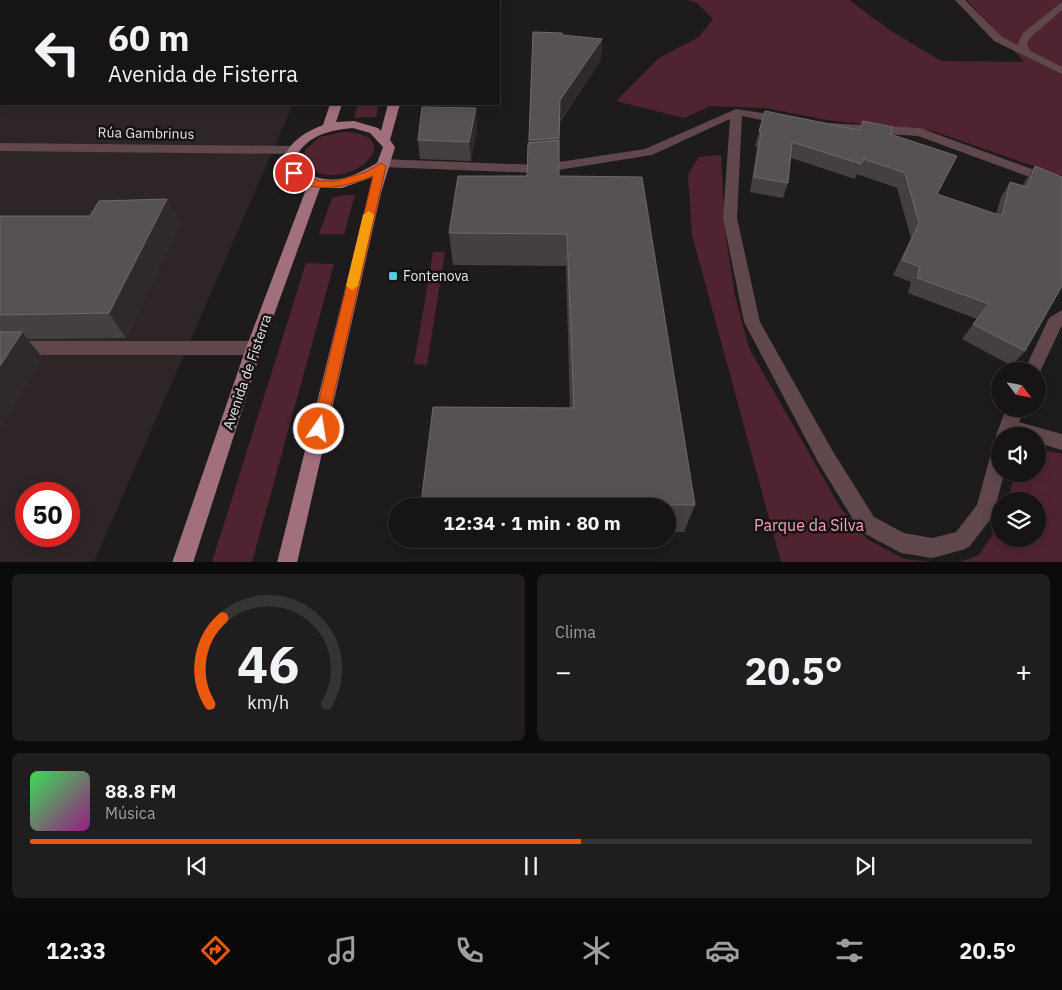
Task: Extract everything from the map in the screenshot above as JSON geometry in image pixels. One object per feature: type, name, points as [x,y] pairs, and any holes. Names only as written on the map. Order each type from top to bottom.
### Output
[{"type":"main road","points":[[328,127],[336,105]]},
{"type":"main road","points":[[384,138],[394,105]]},
{"type":"main road","points":[[350,124],[364,126],[376,131],[384,138],[389,146],[387,156],[381,165],[369,175],[354,181],[336,184],[314,183],[304,180],[294,173],[288,164],[292,150],[305,136],[328,127],[350,124]]},
{"type":"main road","points":[[288,562],[381,165]]},
{"type":"main road","name":"Avenida de Fisterra","points":[[182,562],[254,348],[314,183]]},
{"type":"street","points":[[960,0],[998,39],[1062,71]]},
{"type":"street","points":[[1026,52],[1022,44],[1027,36],[1062,5]]},
{"type":"street","points":[[736,112],[730,218],[752,322],[825,456],[867,524],[901,543],[932,548],[962,540],[986,509],[993,482]]},
{"type":"street","points":[[381,165],[539,170],[648,152],[736,112],[791,121]]},
{"type":"street","points":[[818,126],[920,132],[1062,185]]},
{"type":"street","name":"Rúa Gambrinus","points":[[0,147],[292,150]]},
{"type":"street","points":[[1036,362],[1055,322],[1062,316]]},
{"type":"street","points":[[0,348],[254,348]]},
{"type":"street","points":[[1046,439],[1062,442]]},
{"type":"shaded area","points":[[0,105],[293,105],[94,562],[0,562]]},
{"type":"green space","points":[[687,0],[849,0],[891,31],[941,61],[1024,62],[967,0],[1062,0],[1062,176],[933,131],[826,120],[766,108],[710,106],[684,118],[616,101],[659,58],[699,37],[713,19],[697,3]]},
{"type":"green space","points":[[358,105],[379,105],[376,117],[354,118]]},
{"type":"green space","points":[[343,132],[364,136],[373,144],[373,153],[365,163],[351,171],[335,175],[319,173],[304,163],[305,150],[320,137]]},
{"type":"green space","name":"Parque da Silva","points":[[721,155],[725,231],[735,296],[749,348],[840,507],[867,539],[904,559],[932,562],[781,562],[692,235],[688,174],[699,157]]},
{"type":"green space","points":[[355,195],[344,234],[319,234],[332,198]]},
{"type":"green space","points":[[433,252],[445,252],[427,365],[414,364]]},
{"type":"green space","points":[[306,263],[334,264],[252,562],[212,562]]},
{"type":"green space","points":[[1046,451],[1062,454],[1062,562],[960,562],[979,555],[991,537],[991,547],[1046,547],[1046,492],[1010,492],[1013,482],[1046,482]]},
{"type":"building","points":[[533,32],[562,33],[562,35],[602,39],[560,100],[559,138],[529,140]]},
{"type":"building","points":[[422,107],[476,108],[469,142],[418,140]]},
{"type":"building","points":[[765,111],[859,130],[863,121],[893,127],[890,134],[957,156],[937,194],[1002,216],[1010,182],[1027,187],[1035,166],[1062,177],[1062,286],[1025,351],[973,324],[989,304],[917,278],[920,267],[902,260],[919,223],[905,173],[864,159],[861,164],[792,142],[788,183],[754,177],[761,132],[759,131]]},
{"type":"building","points":[[559,140],[559,176],[642,177],[695,505],[676,505],[676,498],[422,498],[433,407],[574,408],[567,234],[449,233],[458,176],[527,176],[528,143]]},
{"type":"building","points":[[167,199],[109,313],[0,315],[0,216],[90,216],[99,201]]},
{"type":"building","points":[[0,332],[22,332],[0,366]]},
{"type":"slow traffic","points":[[352,286],[369,215]]},
{"type":"place","name":"Fontenova","points":[[393,276]]},
{"type":"route","points":[[294,173],[304,180],[319,184],[336,184],[354,181],[369,175],[381,166],[319,429]]}]
